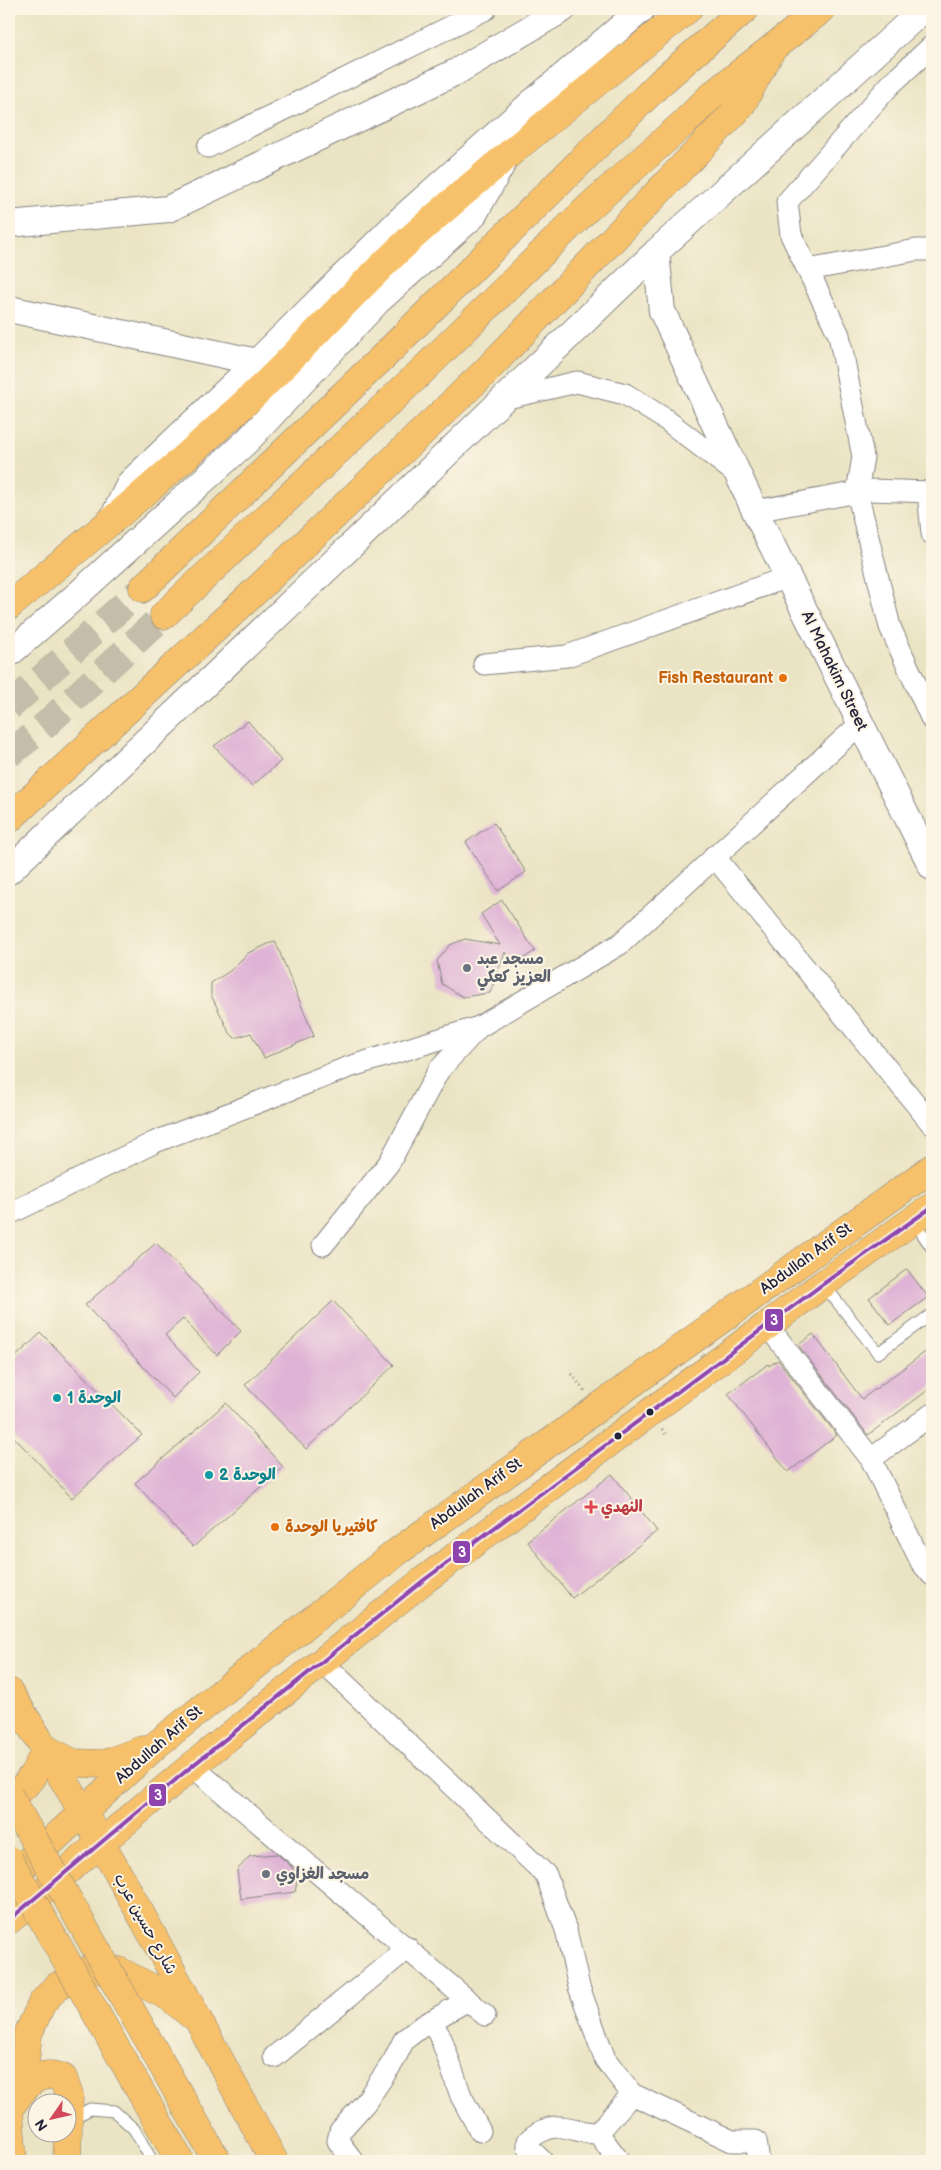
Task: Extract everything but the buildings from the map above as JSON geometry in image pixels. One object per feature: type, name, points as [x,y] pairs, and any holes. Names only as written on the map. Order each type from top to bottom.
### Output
[{"type":"main road","points":[[9,606],[110,524],[192,453],[259,390],[416,234],[507,156],[688,9]]},
{"type":"main road","points":[[143,588],[390,350],[660,83],[745,9]]},
{"type":"main road","points":[[164,615],[421,372],[588,208],[684,123],[711,96],[822,9]]},
{"type":"main road","points":[[9,819],[245,601],[485,372],[740,108],[772,49]]},
{"type":"main road","name":"Abdullah Arif St","points":[[9,1877],[43,1849],[156,1745],[396,1552],[932,1168]]},
{"type":"main road","points":[[9,1920],[192,1766],[424,1580],[823,1284],[923,1214]]},
{"type":"main road","name":"شارع حسين عرب","points":[[9,1692],[46,1749],[100,1842],[274,2161]]},
{"type":"main road","points":[[156,1745],[104,1764],[73,1763],[46,1749],[34,1774],[14,1795],[9,1796],[217,2161]]},
{"type":"main road","points":[[9,1860],[180,2161]]},
{"type":"main road","points":[[14,2161],[13,2103],[28,2034],[42,2003],[56,1987],[90,1969],[119,1971],[171,1998],[196,2018]]},
{"type":"main road","points":[[13,2103],[35,2079],[46,2075],[54,2074],[63,2078],[68,2092]]},
{"type":"main road","points":[[67,2161],[68,2142]]},
{"type":"street","points":[[208,146],[486,9]]},
{"type":"street","points":[[9,224],[168,209],[456,72],[563,9]]},
{"type":"street","points":[[110,524],[130,483],[257,362],[398,222],[637,11]]},
{"type":"street","points":[[9,871],[656,252],[925,12]]},
{"type":"street","points":[[932,46],[890,86],[786,202],[791,235],[839,335],[863,457],[857,492],[890,627],[932,720]]},
{"type":"street","points":[[9,654],[248,440],[378,301],[473,216],[507,156]]},
{"type":"street","points":[[808,270],[916,250],[932,250]]},
{"type":"street","name":"Al Mahakim Street","points":[[656,252],[662,310],[755,511],[932,867]]},
{"type":"street","points":[[9,309],[257,362]]},
{"type":"street","points":[[503,399],[577,382],[625,394],[665,419],[738,474]]},
{"type":"street","points":[[755,511],[869,490],[930,492],[932,534]]},
{"type":"street","points":[[484,664],[567,656],[788,577]]},
{"type":"street","points":[[9,1214],[155,1142],[349,1067],[479,1026],[620,944],[860,724]]},
{"type":"street","points":[[714,856],[932,1124]]},
{"type":"street","points":[[323,1245],[389,1163],[439,1070],[479,1026]]},
{"type":"street","points":[[767,1326],[871,1459],[921,1562],[932,1575]]},
{"type":"street","points":[[871,1459],[932,1414]]},
{"type":"street","points":[[321,1661],[546,1875],[566,1930],[579,1987],[605,2058],[632,2094],[732,2141],[756,2141],[759,2161]]},
{"type":"street","points":[[192,1766],[485,2015]]},
{"type":"street","points":[[274,2056],[408,1948]]},
{"type":"street","points":[[353,2161],[338,2141],[340,2132],[365,2103],[393,2062],[404,2040],[431,2021],[468,2000]]},
{"type":"street","points":[[431,2021],[441,2038],[461,2096],[480,2130]]},
{"type":"street","points":[[542,2161],[528,2147],[528,2141],[533,2135],[561,2126],[587,2134],[598,2133],[632,2094]]},
{"type":"street","points":[[598,2133],[619,2161]]},
{"type":"lane","points":[[923,1214],[932,1248]]},
{"type":"lane","points":[[823,1284],[878,1353],[932,1314]]},
{"type":"lane","points":[[78,2116],[90,2109],[114,2111],[134,2129],[152,2161]]},
{"type":"tunnel","points":[[9,707],[143,588]]},
{"type":"tunnel","points":[[9,754],[41,729],[164,615]]},
{"type":"transit line","name":"3","points":[[9,1920],[192,1766],[424,1580],[823,1284],[932,1207]]},
{"type":"place","name":"Fish Restaurant","points":[[783,678]]},
{"type":"place","name":"مسجد عبد العزيز كعكي","points":[[467,968]]},
{"type":"place","name":"الوحدة 1","points":[[57,1398]]},
{"type":"place","name":"الوحدة 2","points":[[209,1475]]},
{"type":"place","name":"النهدي","points":[[591,1507]]},
{"type":"place","name":"كافتيريا الوحدة","points":[[275,1527]]},
{"type":"place","name":"مسجد الغزاوي","points":[[266,1874]]}]
